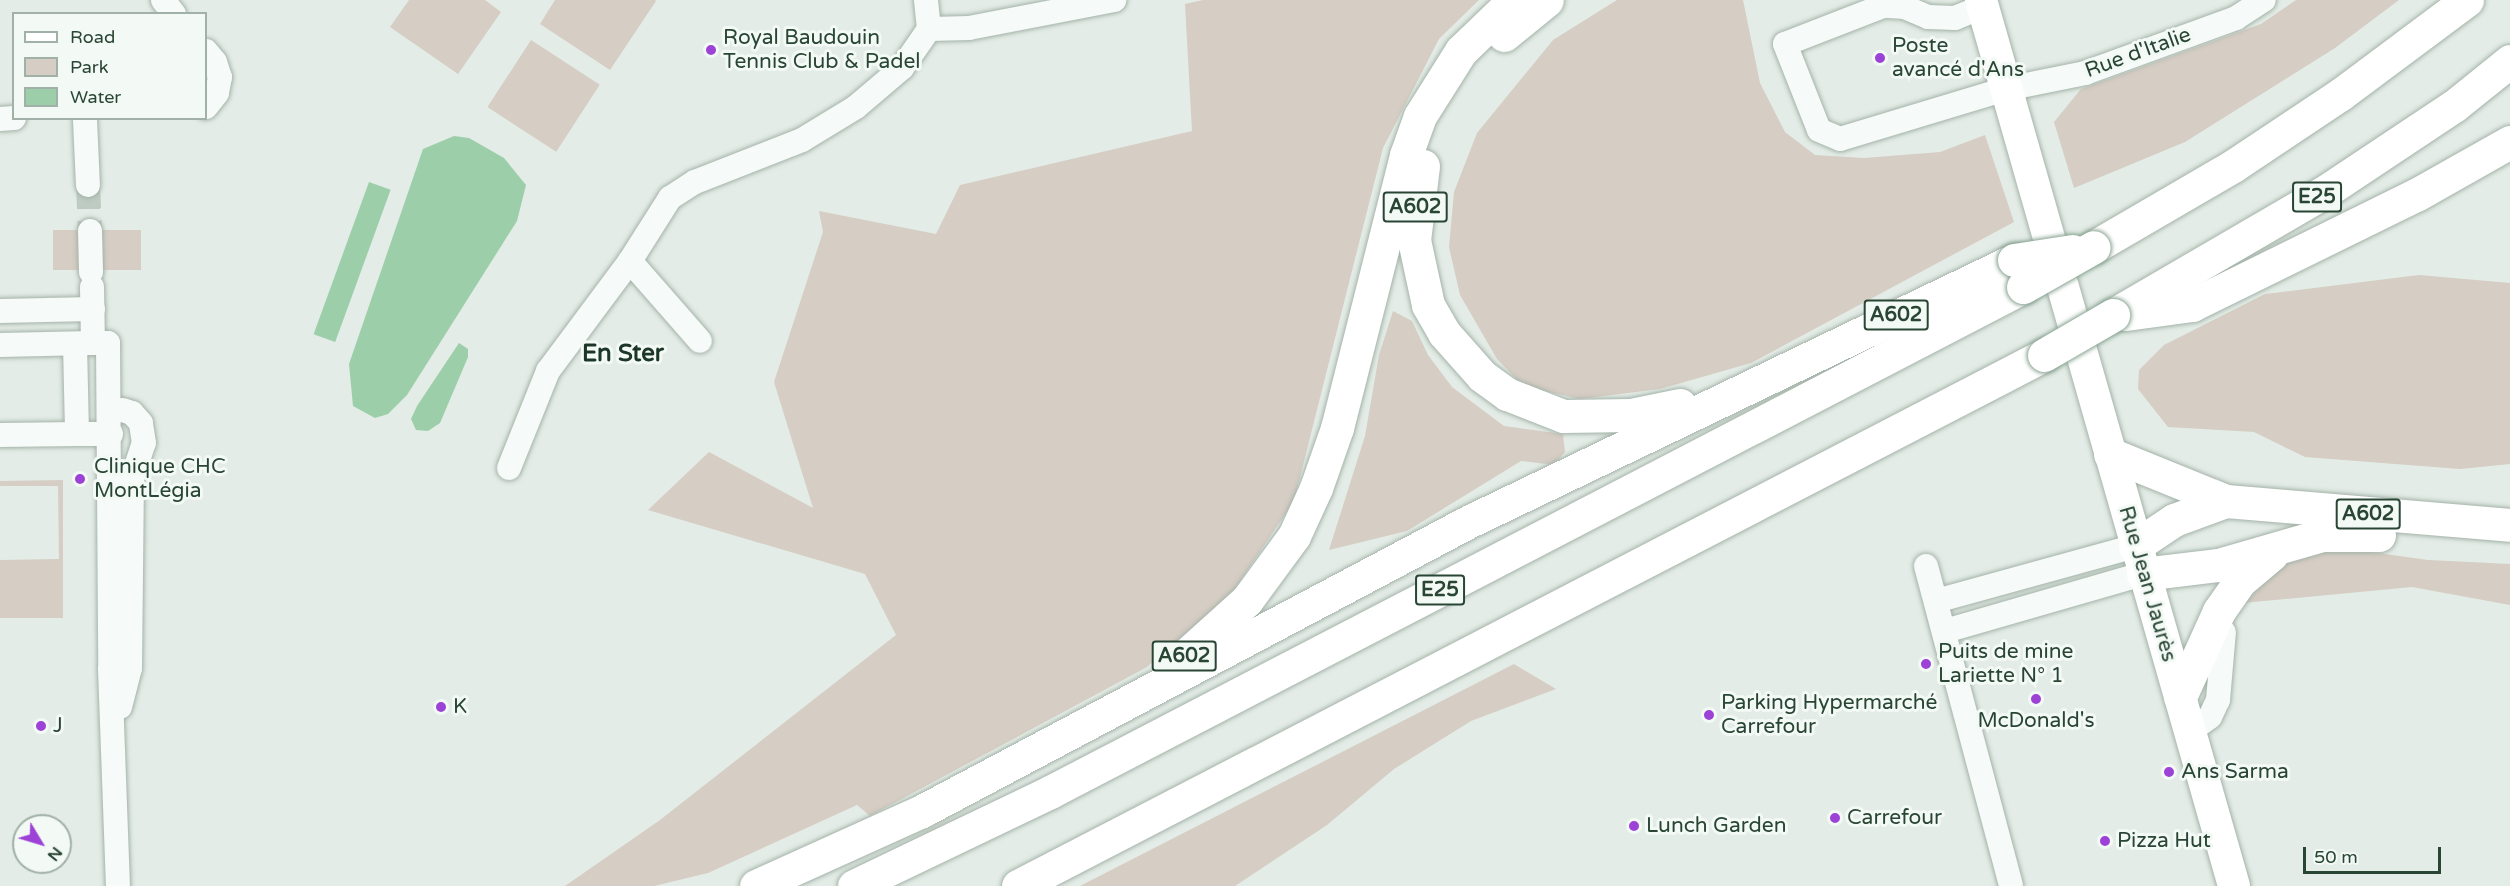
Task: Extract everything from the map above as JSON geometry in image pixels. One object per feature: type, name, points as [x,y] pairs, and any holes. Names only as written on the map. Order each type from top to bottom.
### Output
[{"type":"highway","name":"A602","points":[[756,886],[922,811],[1046,745],[1163,673],[1218,629],[1271,571],[1294,536],[1316,488],[1337,428],[1400,176],[1420,116],[1461,51],[1515,0]]},
{"type":"highway","name":"A602","points":[[1547,0],[1493,45],[1447,105],[1421,169],[1414,240],[1428,305],[1444,333],[1490,382],[1526,404],[1563,416],[1631,415],[1665,409],[1778,371],[2018,274]]},
{"type":"highway","name":"E25","points":[[854,886],[1050,792],[2018,274],[2094,247],[2234,166],[2341,94],[2468,0]]},
{"type":"highway","name":"E25","points":[[1018,886],[2044,355],[2324,194],[2454,106],[2510,61]]},
{"type":"highway","points":[[2113,315],[2192,305],[2416,195],[2510,142]]},
{"type":"highway","points":[[2416,195],[2510,162]]},
{"type":"highway","points":[[1046,745],[1468,522],[1778,371]]},
{"type":"highway","name":"A602","points":[[2110,454],[2174,483],[2226,501],[2510,525]]},
{"type":"highway","name":"A602","points":[[2139,560],[2174,520],[2226,501]]},
{"type":"highway","name":"A602","points":[[2139,560],[2218,565],[2322,535],[2360,533],[2510,547]]},
{"type":"highway","name":"A602","points":[[2180,698],[2219,611],[2241,580],[2281,547]]},
{"type":"main road","name":"Rue Jean Jaurès","points":[[1982,3],[2063,280],[2139,560],[2234,886]]},
{"type":"street","points":[[163,0],[172,12]]},
{"type":"street","points":[[509,468],[548,371],[630,261],[670,198],[695,182],[802,140],[856,107],[902,68],[929,29],[926,0]]},
{"type":"street","points":[[929,29],[969,28],[1114,0]]},
{"type":"street","name":"Rue d'Italie","points":[[1982,3],[1955,18],[1928,17],[1905,7],[1883,6],[1785,44],[1819,130],[1840,139],[2006,89],[2085,73],[2236,18],[2264,0]]},
{"type":"street","points":[[207,52],[215,62],[220,77],[217,93],[207,106]]},
{"type":"street","points":[[84,120],[88,185]]},
{"type":"street","points":[[77,434],[84,344],[92,289],[90,231]]},
{"type":"street","points":[[630,261],[700,341]]},
{"type":"street","points":[[0,311],[92,289]]},
{"type":"street","points":[[0,345],[108,343],[111,434],[110,669],[115,727],[118,886]]},
{"type":"street","points":[[115,727],[130,668],[132,479],[144,443],[141,423],[132,413],[122,410]]},
{"type":"street","points":[[0,435],[111,434]]},
{"type":"street","points":[[1936,601],[2139,560]]},
{"type":"street","points":[[1945,631],[2139,560]]},
{"type":"street","points":[[1926,566],[2011,886]]},
{"type":"street","points":[[2189,732],[2210,717],[2218,700],[2224,632]]},
{"type":"green space","points":[[409,0],[485,0],[501,12],[458,74],[390,27]]},
{"type":"green space","points":[[555,0],[656,1],[610,70],[540,24]]},
{"type":"green space","points":[[1203,0],[1479,0],[1439,39],[1383,148],[1294,501],[1232,593],[1147,667],[870,816],[857,805],[708,873],[654,886],[565,886],[660,820],[896,635],[865,574],[648,510],[709,452],[813,508],[774,382],[823,232],[819,211],[936,234],[960,185],[1192,131],[1185,4]]},
{"type":"green space","points":[[1617,0],[1743,0],[1760,83],[1785,132],[1815,155],[1864,158],[1940,152],[1985,135],[2014,222],[1751,363],[1660,389],[1580,399],[1523,386],[1497,359],[1460,295],[1449,247],[1454,192],[1477,133],[1553,40]]},
{"type":"green space","points":[[2296,0],[2399,0],[2335,48],[2185,142],[2074,188],[2054,122],[2081,89],[2261,24]]},
{"type":"green space","points":[[531,40],[600,85],[556,152],[487,107]]},
{"type":"green space","points":[[53,230],[141,230],[141,270],[53,270]]},
{"type":"green space","points":[[2419,275],[2510,283],[2510,464],[2460,469],[2305,457],[2254,432],[2168,427],[2138,389],[2139,370],[2164,345],[2265,294]]},
{"type":"green space","points":[[1393,311],[1412,321],[1428,355],[1452,387],[1504,426],[1563,434],[1565,452],[1554,465],[1521,461],[1407,531],[1329,550],[1365,436],[1379,355]]},
{"type":"green space","points":[[63,480],[63,618],[0,618],[0,560],[59,559],[58,486],[0,486],[0,481]]},
{"type":"green space","points":[[2342,548],[2428,560],[2510,564],[2510,605],[2412,587],[2243,603],[2290,560]]},
{"type":"green space","points":[[1514,664],[1556,689],[1471,721],[1394,769],[1327,825],[1235,886],[1080,886]]},
{"type":"water","points":[[454,136],[469,138],[504,158],[526,185],[517,221],[407,395],[388,414],[375,418],[353,406],[349,364],[423,149]]},
{"type":"water","points":[[369,182],[391,190],[335,342],[314,334]]},
{"type":"water","points":[[459,343],[468,349],[468,357],[440,423],[428,431],[416,430],[411,419],[417,406]]},
{"type":"tunnel","points":[[88,185],[90,231]]},
{"type":"place","name":"Royal Baudouin Tennis Club & Padel","points":[[711,50]]},
{"type":"place","name":"Poste avancé d'Ans","points":[[1880,58]]},
{"type":"place","name":"Clinique CHC MontLégia","points":[[80,479]]},
{"type":"place","name":"Puits de mine Lariette N° 1","points":[[1926,664]]},
{"type":"place","name":"McDonald's","points":[[2036,699]]},
{"type":"place","name":"K","points":[[441,707]]},
{"type":"place","name":"Parking Hypermarché Carrefour","points":[[1709,715]]},
{"type":"place","name":"J","points":[[41,726]]},
{"type":"place","name":"Ans Sarma","points":[[2169,772]]},
{"type":"place","name":"Carrefour","points":[[1835,818]]},
{"type":"place","name":"Lunch Garden","points":[[1634,826]]},
{"type":"place","name":"Pizza Hut","points":[[2105,841]]},
{"type":"district","name":"En Ster","points":[[623,354]]}]
